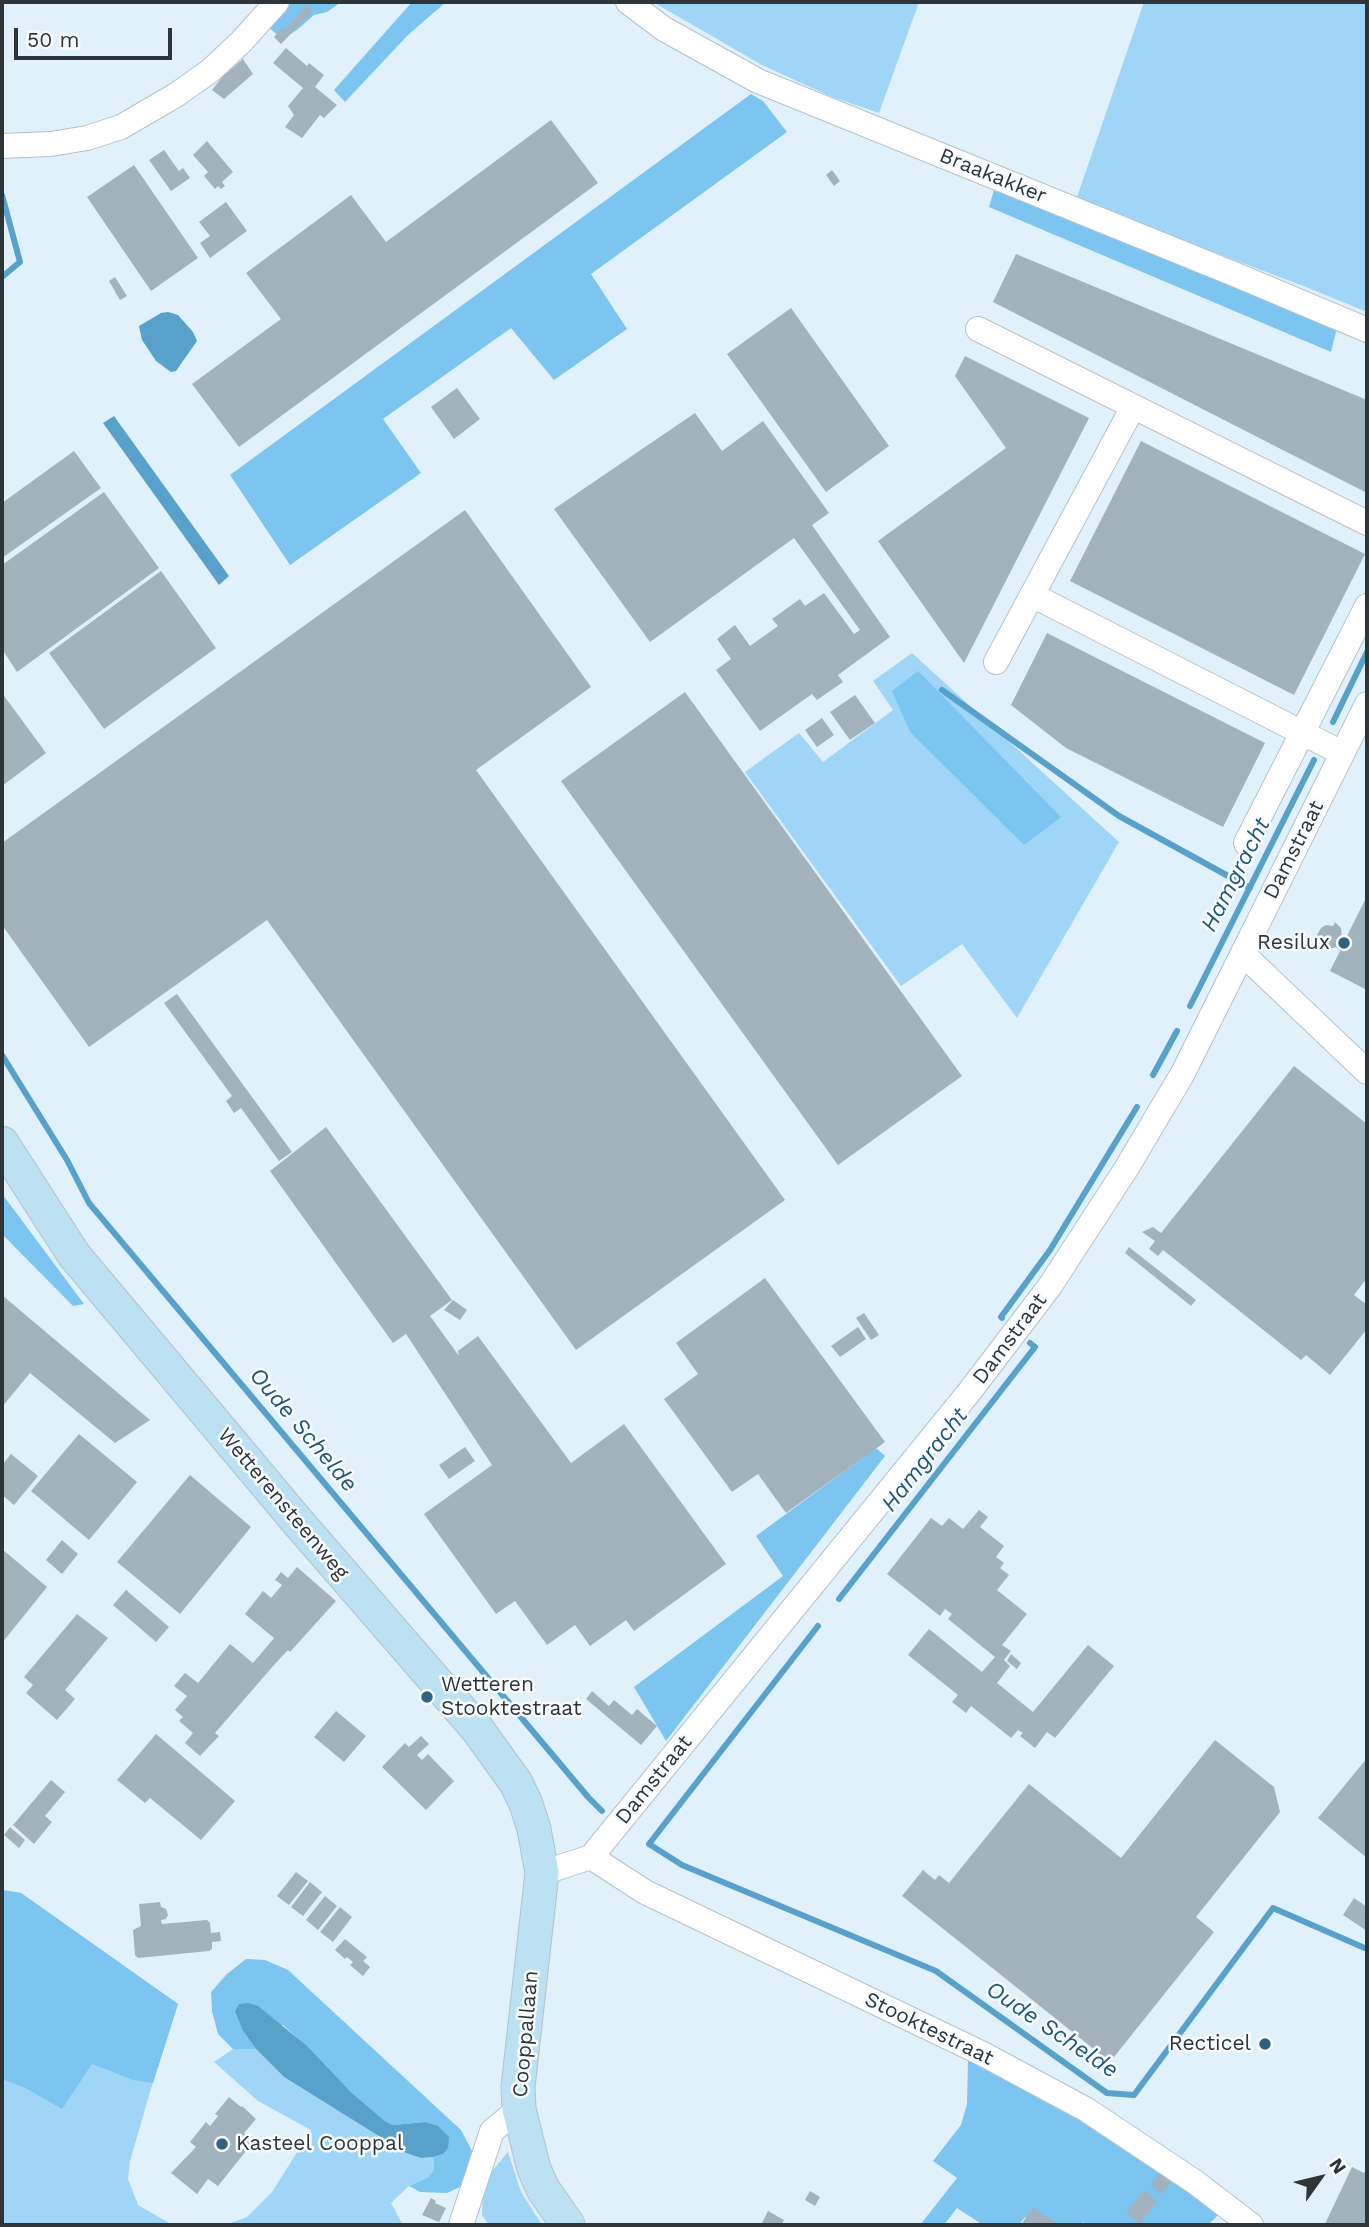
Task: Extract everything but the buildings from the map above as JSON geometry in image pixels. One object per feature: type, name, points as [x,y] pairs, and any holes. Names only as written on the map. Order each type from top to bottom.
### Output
[{"type":"street","points":[[2,146],[51,144],[87,138],[121,127],[176,95],[210,71],[277,2]]},
{"type":"street","name":"Braakakker","points":[[628,2],[664,29],[758,81],[1367,330]]},
{"type":"street","points":[[978,330],[1367,523]]},
{"type":"street","points":[[996,662],[1133,407]]},
{"type":"street","points":[[1032,594],[1342,753]]},
{"type":"street","points":[[1245,843],[1304,733],[1367,606]]},
{"type":"street","name":"Damstraat","points":[[591,1857],[970,1391],[1050,1286],[1126,1170],[1182,1073],[1367,704]]},
{"type":"street","points":[[1243,954],[1367,1072]]},
{"type":"street","name":"Wetterensteenweg","points":[[2,1143],[74,1255],[499,1758],[526,1804],[542,1873]]},
{"type":"street","points":[[542,1873],[591,1857]]},
{"type":"street","name":"Stooktestraat","points":[[591,1857],[645,1892],[983,2054],[1087,2109],[1195,2182],[1251,2225]]},
{"type":"street","name":"Cooppallaan","points":[[542,1873],[518,2087],[519,2109],[534,2169],[543,2189],[568,2225]]},
{"type":"street","points":[[461,2225],[492,2131],[519,2109]]},
{"type":"shaded area","points":[[288,2],[341,2],[327,12],[314,15],[282,39],[267,26]]},
{"type":"shaded area","points":[[412,2],[446,2],[408,35],[345,102],[334,90]]},
{"type":"shaded area","points":[[653,2],[919,2],[879,113],[832,97],[762,65]]},
{"type":"shaded area","points":[[1144,2],[1367,2],[1367,312],[1076,200]]},
{"type":"shaded area","points":[[751,94],[763,101],[787,132],[591,274],[627,329],[554,380],[511,328],[383,419],[421,473],[290,565],[230,475]]},
{"type":"shaded area","points":[[994,190],[1337,328],[1331,352],[989,207]]},
{"type":"shaded area","points":[[161,313],[178,315],[197,341],[176,371],[171,372],[156,361],[142,340],[139,326]]},
{"type":"shaded area","points":[[114,416],[229,576],[219,585],[103,423]]},
{"type":"shaded area","points":[[912,653],[1119,842],[1017,1018],[962,944],[901,986],[745,772],[799,733],[823,762],[893,710],[873,681]]},
{"type":"shaded area","points":[[918,671],[1061,817],[1024,845],[910,732],[892,691]]},
{"type":"shaded area","points":[[2,1193],[84,1304],[73,1306],[2,1234]]},
{"type":"shaded area","points":[[876,1448],[885,1456],[666,1741],[634,1687],[783,1576],[756,1536]]},
{"type":"shaded area","points":[[2,1890],[21,1893],[178,2004],[130,2161],[128,2179],[138,2205],[171,2224],[179,2225],[2,2225]]},
{"type":"shaded area","points":[[2,1890],[21,1893],[178,2004],[153,2083],[133,2080],[92,2064],[62,2109],[26,2088],[2,2079]]},
{"type":"shaded area","points":[[246,1959],[265,1960],[288,1970],[461,2130],[472,2151],[472,2167],[460,2187],[447,2193],[420,2192],[409,2186],[427,2178],[434,2170],[433,2157],[443,2154],[425,2122],[393,2125],[385,2121],[352,2093],[283,2025],[243,2031],[256,2049],[233,2049],[218,2034],[212,2011],[211,1992],[227,1974]]},
{"type":"shaded area","points":[[239,2004],[258,2006],[306,2045],[352,2093],[385,2121],[393,2125],[425,2122],[438,2126],[449,2137],[448,2148],[443,2154],[433,2157],[421,2158],[406,2153],[284,2077],[256,2049],[243,2031],[235,2011]]},
{"type":"shaded area","points":[[233,2049],[256,2049],[284,2077],[406,2153],[421,2158],[433,2157],[434,2170],[427,2178],[409,2186],[391,2203],[403,2225],[225,2225],[247,2217],[272,2192],[311,2130],[258,2101],[214,2062]]},
{"type":"shaded area","points":[[968,2060],[1068,2113],[1220,2213],[1208,2225],[1088,2225],[1083,2222],[1081,2225],[1036,2225],[1025,2217],[1019,2225],[983,2225],[957,2208],[944,2225],[920,2225],[957,2178],[933,2161],[961,2125],[967,2104]]},
{"type":"shaded area","points":[[508,2152],[521,2192],[542,2225],[489,2225],[482,2215],[483,2190],[493,2170]]},
{"type":"waterway","name":"Oude Schelde","points":[[2,195],[20,262],[2,277]]},
{"type":"waterway","name":"Hamgracht","points":[[1333,722],[1367,652]]},
{"type":"waterway","points":[[942,690],[1119,816],[1250,888]]},
{"type":"waterway","name":"Hamgracht","points":[[1190,1006],[1314,760]]},
{"type":"waterway","name":"Hamgracht","points":[[1153,1075],[1177,1031]]},
{"type":"waterway","name":"Oude Schelde","points":[[2,1055],[67,1160],[89,1203],[602,1811]]},
{"type":"waterway","name":"Hamgracht","points":[[1002,1318],[1050,1250],[1137,1107]]},
{"type":"waterway","name":"Hamgracht","points":[[839,1599],[1035,1347],[1030,1343]]},
{"type":"waterway","name":"Oude Schelde","points":[[818,1626],[649,1844],[682,1865],[936,1971],[1107,2093],[1134,2095],[1273,1908],[1367,1949]]},
{"type":"place","name":"Resilux","points":[[1344,943]]},
{"type":"place","name":"Wetteren Stooktestraat","points":[[427,1697]]},
{"type":"place","name":"Recticel","points":[[1265,2044]]},
{"type":"place","name":"Kasteel Cooppal","points":[[222,2144]]}]
